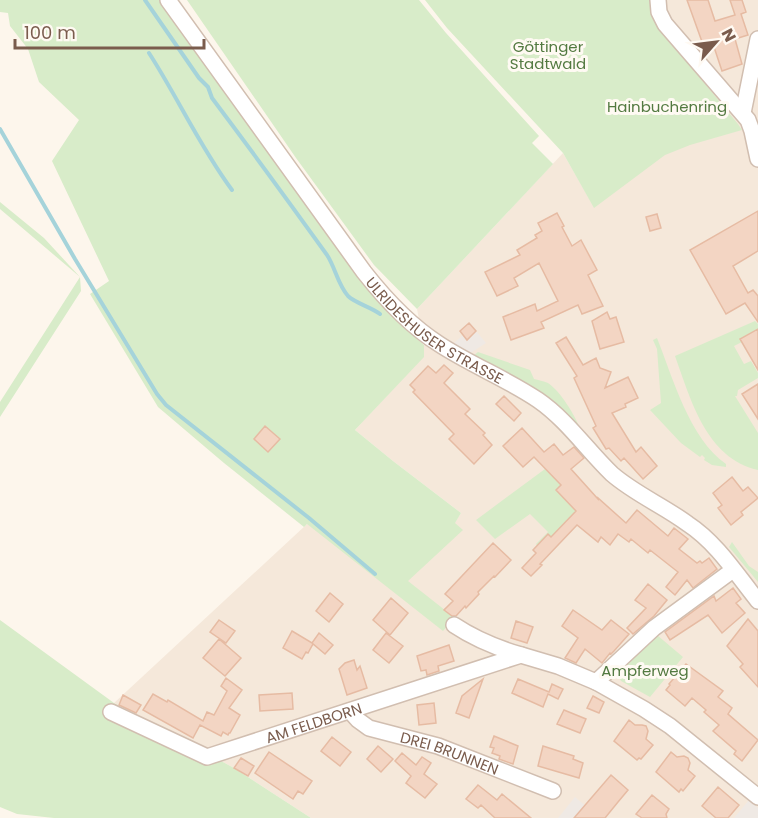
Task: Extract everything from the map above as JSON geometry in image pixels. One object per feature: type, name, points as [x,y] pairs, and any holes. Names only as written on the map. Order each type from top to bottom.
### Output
[{"type":"street","name":"ULRIDESHUSER STRASSE","points":[[168,0],[364,272],[400,314],[438,344],[539,401],[566,424],[613,474],[690,525],[708,540],[758,601]]},
{"type":"street","points":[[657,2],[665,24],[747,120],[752,131],[758,159]]},
{"type":"street","points":[[742,114],[758,39]]},
{"type":"street","points":[[596,682],[654,628],[733,570]]},
{"type":"street","points":[[454,625],[492,646],[558,666],[596,682],[644,708],[670,726],[758,797]]},
{"type":"street","name":"AM FELDBORN","points":[[111,712],[207,758],[521,655]]},
{"type":"street","name":"DREI BRUNNEN","points":[[350,711],[369,728],[438,746],[553,791]]},
{"type":"shaded area","points":[[650,0],[758,0],[758,818],[311,818],[234,768],[114,703],[320,512],[447,535],[461,513],[355,430],[423,357],[424,345],[417,309],[563,153],[594,207],[656,24],[651,15]]},
{"type":"shaded area","points":[[476,331],[486,343],[469,354],[454,343],[463,335],[467,339]]},
{"type":"shaded area","points":[[575,797],[600,818],[558,818]]},
{"type":"shaded area","points":[[749,800],[758,808],[758,818],[734,818]]},
{"type":"green space","points":[[0,0],[159,0],[362,282],[390,315],[424,345],[424,357],[355,430],[461,513],[455,523],[463,530],[408,581],[455,618],[443,631],[307,524],[304,527],[158,407],[90,294],[109,281],[52,161],[79,120],[39,82],[28,49],[10,26],[8,13],[0,12]]},
{"type":"green space","points":[[187,0],[419,0],[539,136],[532,143],[553,164],[417,309],[374,265],[296,158]]},
{"type":"green space","name":"Göttinger Stadtwald","points":[[425,0],[650,0],[651,15],[656,24],[742,130],[665,155],[594,208],[563,153],[447,28]]},
{"type":"green space","points":[[0,202],[44,238],[80,277],[0,209]]},
{"type":"green space","points":[[80,277],[81,291],[0,417],[0,402]]},
{"type":"green space","points":[[755,321],[758,329],[740,339],[742,342],[734,346],[744,364],[751,361],[758,373],[758,378],[738,390],[735,396],[758,433],[758,470],[740,463],[725,453],[713,440],[703,425],[687,391],[675,356]]},
{"type":"green space","points":[[657,338],[676,389],[692,423],[702,439],[726,464],[726,467],[712,465],[704,460],[702,455],[700,457],[681,443],[650,410],[661,403],[657,349],[653,340]]},
{"type":"green space","points":[[478,352],[530,370],[534,379],[548,383],[567,404],[580,428],[551,400],[473,356]]},
{"type":"green space","points":[[545,469],[561,485],[556,490],[577,512],[540,549],[536,544],[548,532],[530,514],[495,539],[476,520]]},
{"type":"green space","points":[[732,542],[749,566],[758,572],[758,582],[729,547]]},
{"type":"green space","points":[[0,620],[114,703],[234,768],[311,818],[54,818],[17,814],[0,807]]},
{"type":"green space","name":"Ampferweg","points":[[657,635],[683,657],[650,697],[621,681],[616,671]]},
{"type":"building","points":[[687,0],[708,0],[715,21],[735,15],[730,0],[742,0],[746,12],[741,14],[748,35],[735,39],[742,64],[722,71],[714,47],[705,50]]},
{"type":"building","points":[[758,211],[758,251],[733,266],[748,293],[753,290],[758,296],[758,322],[745,303],[726,314],[690,250]]},
{"type":"building","points":[[557,213],[572,246],[581,240],[597,270],[588,275],[603,306],[582,314],[578,305],[541,322],[544,328],[511,340],[503,317],[535,304],[537,311],[558,301],[539,263],[514,278],[518,286],[497,296],[485,272],[520,255],[517,250],[537,238],[535,235],[542,231],[538,223]]},
{"type":"building","points":[[657,214],[661,228],[650,231],[646,217]]},
{"type":"building","points":[[607,312],[610,319],[616,317],[624,342],[600,349],[592,321]]},
{"type":"building","points":[[469,323],[476,331],[467,340],[460,331]]},
{"type":"building","points":[[758,329],[758,370],[740,339]]},
{"type":"building","points":[[566,337],[583,365],[596,358],[600,368],[611,372],[605,388],[628,377],[638,398],[612,413],[636,452],[641,447],[657,466],[643,479],[624,458],[621,461],[609,448],[606,449],[593,428],[596,426],[574,378],[577,376],[556,343]]},
{"type":"building","points":[[444,365],[453,373],[444,383],[470,409],[465,414],[485,433],[483,435],[492,445],[474,464],[449,439],[454,434],[413,392],[415,390],[410,385],[428,366],[436,373]]},
{"type":"building","points":[[758,384],[758,419],[742,394]]},
{"type":"building","points":[[504,396],[521,413],[514,421],[496,404]]},
{"type":"building","points":[[265,426],[280,439],[268,452],[254,439]]},
{"type":"building","points":[[522,428],[544,452],[554,444],[563,455],[574,447],[584,458],[571,469],[598,499],[626,523],[637,510],[668,536],[674,528],[688,539],[679,549],[697,563],[700,561],[702,563],[709,558],[717,569],[693,588],[687,580],[675,595],[666,587],[678,572],[650,550],[648,553],[631,539],[629,542],[618,534],[610,545],[601,537],[598,542],[577,525],[531,576],[522,568],[536,553],[533,550],[548,534],[551,537],[576,511],[556,490],[561,485],[534,457],[523,467],[503,446]]},
{"type":"building","points":[[732,477],[743,491],[748,487],[758,498],[741,512],[743,515],[731,525],[718,508],[722,505],[713,493]]},
{"type":"building","points":[[493,543],[511,560],[478,592],[479,594],[466,608],[465,606],[456,616],[452,616],[444,610],[453,601],[445,594]]},
{"type":"building","points":[[648,584],[667,600],[654,616],[633,634],[627,628],[646,608],[635,600]]},
{"type":"building","points":[[733,588],[741,599],[736,603],[745,613],[722,633],[708,615],[670,640],[665,632],[714,596],[716,601]]},
{"type":"building","points":[[330,593],[343,604],[329,622],[316,611]]},
{"type":"building","points":[[391,598],[408,613],[390,635],[373,620]]},
{"type":"building","points":[[573,610],[602,630],[611,620],[629,634],[602,663],[585,649],[576,663],[565,658],[578,638],[562,626]]},
{"type":"building","points":[[748,619],[758,631],[758,687],[740,667],[743,664],[727,646]]},
{"type":"building","points":[[219,620],[235,631],[226,643],[210,632]]},
{"type":"building","points":[[516,621],[533,627],[527,643],[511,638]]},
{"type":"building","points":[[292,631],[312,643],[319,633],[333,645],[325,654],[313,644],[302,659],[283,648]]},
{"type":"building","points":[[386,633],[403,646],[389,663],[373,650]]},
{"type":"building","points":[[219,639],[241,658],[225,676],[203,658]]},
{"type":"building","points":[[449,645],[454,661],[438,666],[439,671],[427,675],[426,670],[421,671],[417,656]]},
{"type":"building","points":[[354,660],[357,670],[360,666],[367,688],[347,695],[339,669],[345,663]]},
{"type":"building","points":[[686,664],[723,691],[718,697],[732,708],[728,714],[758,740],[742,761],[734,754],[736,751],[713,731],[719,725],[704,712],[706,710],[692,698],[685,706],[666,690]]},
{"type":"building","points":[[226,678],[242,690],[229,708],[240,715],[228,735],[223,732],[221,736],[200,725],[193,738],[143,710],[153,694],[167,702],[168,700],[203,721],[207,712],[214,715],[227,691],[221,686]]},
{"type":"building","points":[[483,679],[469,718],[456,713],[462,696]]},
{"type":"building","points":[[518,679],[549,692],[552,684],[563,689],[558,699],[548,694],[543,707],[512,693]]},
{"type":"building","points":[[292,693],[293,709],[260,711],[259,695]]},
{"type":"building","points":[[123,695],[141,705],[136,713],[119,705]]},
{"type":"building","points":[[593,696],[604,702],[599,713],[587,708]]},
{"type":"building","points":[[434,703],[436,723],[419,725],[417,705]]},
{"type":"building","points":[[564,710],[586,719],[580,733],[557,724]]},
{"type":"building","points":[[629,720],[635,725],[646,726],[648,731],[646,739],[653,745],[641,759],[637,760],[614,741]]},
{"type":"building","points":[[494,736],[518,746],[513,764],[499,759],[500,756],[492,753],[494,748],[490,747]]},
{"type":"building","points":[[332,737],[351,752],[340,766],[321,751]]},
{"type":"building","points":[[378,746],[393,759],[381,772],[367,759]]},
{"type":"building","points":[[543,746],[574,756],[573,759],[583,763],[579,778],[538,766]]},
{"type":"building","points":[[269,752],[312,781],[303,794],[298,791],[293,799],[255,773]]},
{"type":"building","points":[[671,752],[677,757],[688,758],[690,763],[688,770],[695,776],[683,791],[681,789],[679,792],[656,772]]},
{"type":"building","points":[[402,753],[416,765],[422,757],[431,763],[424,774],[437,784],[425,798],[406,783],[411,776],[395,761]]},
{"type":"building","points":[[241,758],[254,766],[248,776],[234,768]]},
{"type":"building","points":[[611,775],[628,790],[605,818],[574,818]]},
{"type":"building","points":[[478,785],[497,800],[502,794],[531,818],[495,818],[481,805],[478,808],[466,799]]},
{"type":"building","points":[[718,787],[739,805],[728,818],[716,818],[702,806]]},
{"type":"building","points":[[652,795],[669,809],[666,814],[667,818],[642,818],[636,814]]},
{"type":"waterway","points":[[145,0],[199,78],[208,87],[212,98],[327,255],[345,292],[351,298],[380,314]]},
{"type":"waterway","points":[[149,53],[232,190]]},
{"type":"waterway","points":[[0,129],[75,259],[157,394],[166,405],[309,518],[375,574]]},
{"type":"park label","name":"Hainbuchenring","points":[[667,106]]}]
